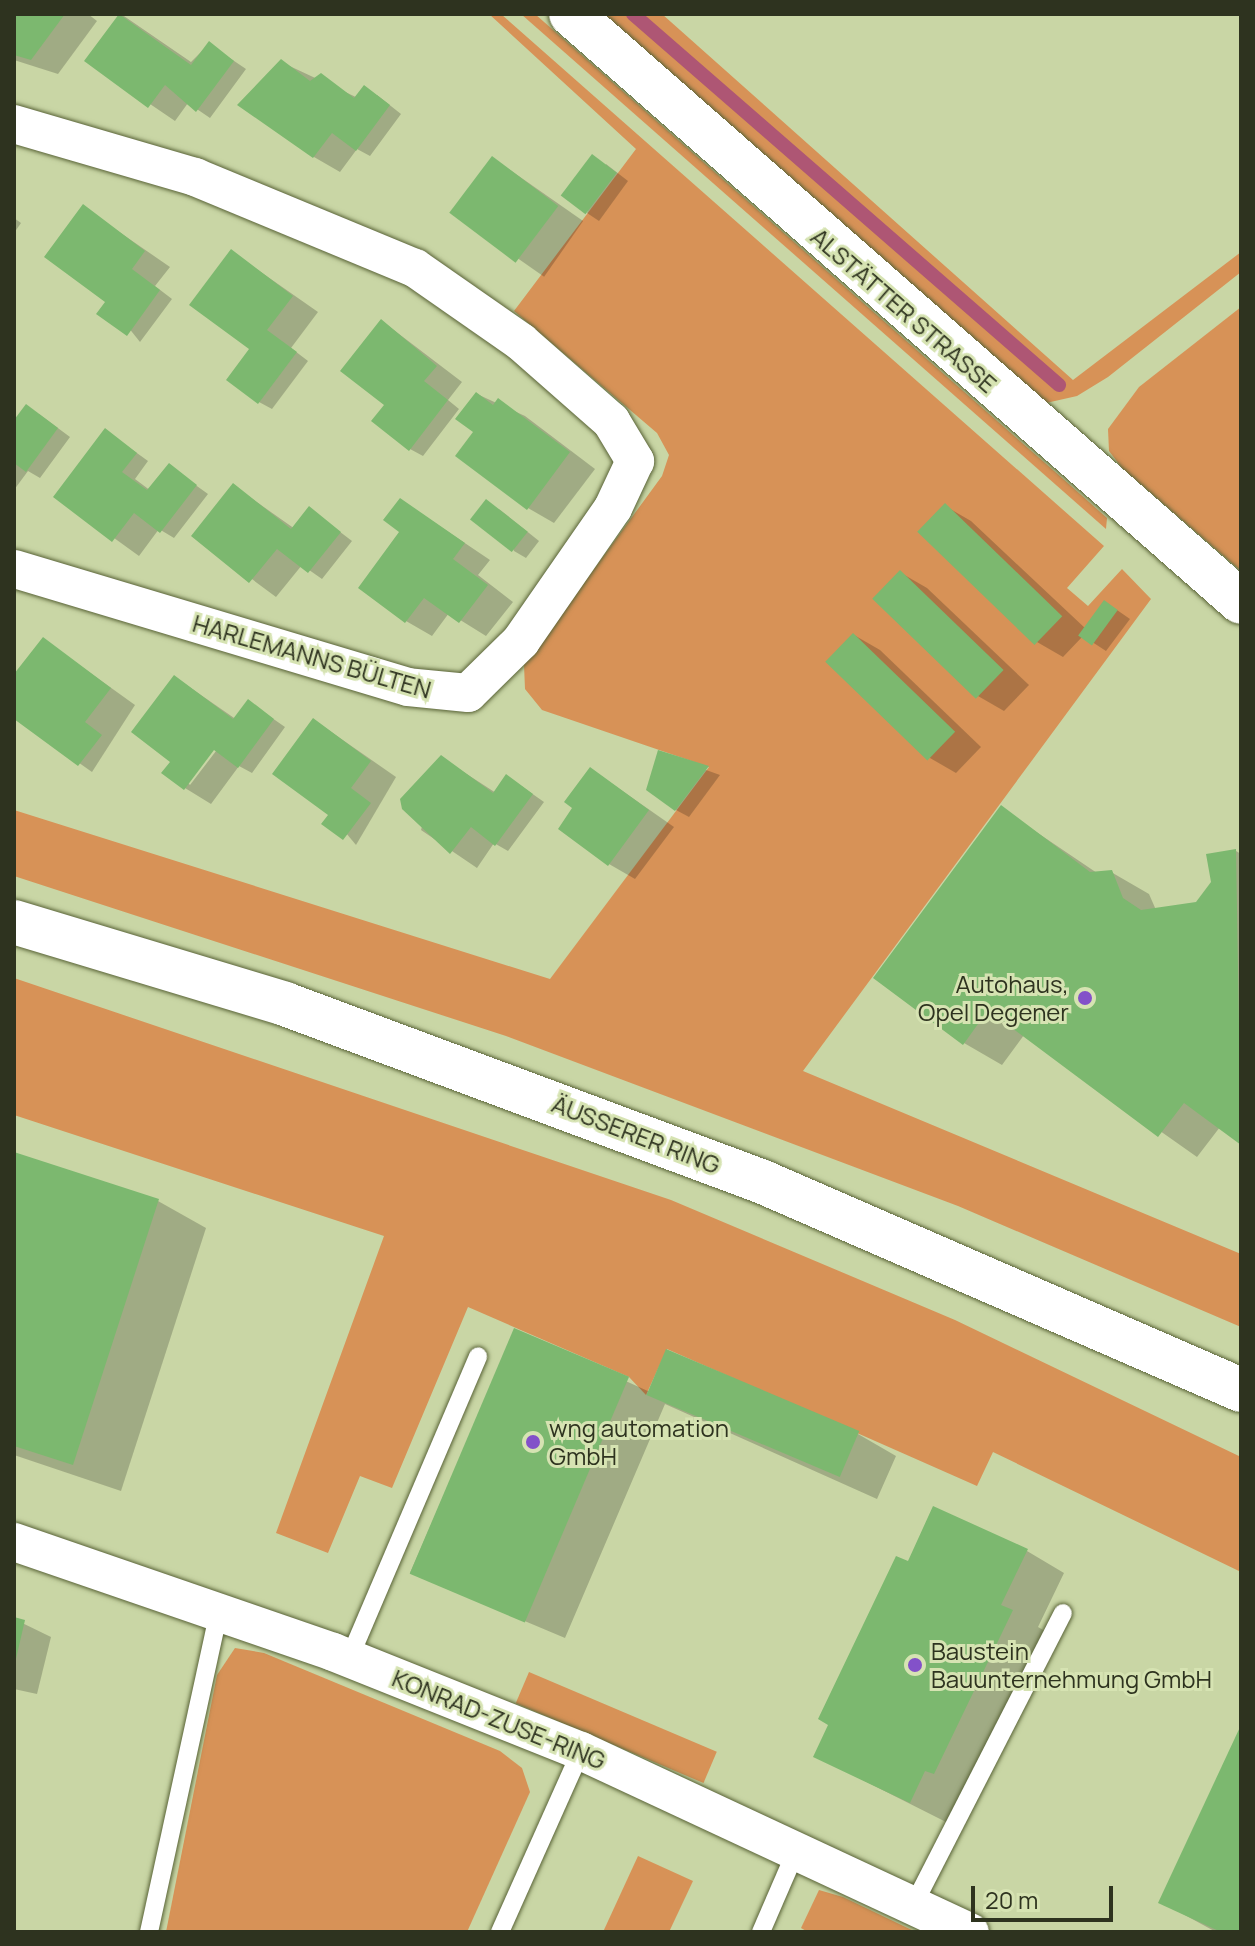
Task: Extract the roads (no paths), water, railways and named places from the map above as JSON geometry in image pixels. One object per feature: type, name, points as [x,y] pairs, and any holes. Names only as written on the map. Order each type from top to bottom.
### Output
[{"type":"main road","name":"ALSTÄTTER STRASSE","points":[[571,14],[1241,602]]},
{"type":"main road","name":"ÄUSSERER RING","points":[[14,922],[285,1004],[763,1182],[1241,1390]]},
{"type":"street","name":"HARLEMANNS BÜLTEN","points":[[14,124],[195,177],[415,268],[509,333],[600,411],[635,461],[613,508],[521,641],[468,693],[408,687],[14,569]]},
{"type":"street","name":"KONRAD-ZUSE-RING","points":[[14,1542],[349,1659],[581,1751],[970,1932]]},
{"type":"lane","points":[[349,1659],[478,1356]]},
{"type":"lane","points":[[149,1932],[219,1612]]},
{"type":"lane","points":[[913,1906],[1063,1613]]},
{"type":"lane","points":[[500,1932],[581,1751]]},
{"type":"lane","points":[[761,1932],[797,1849]]},
{"type":"waterway","points":[[633,14],[1059,385]]},
{"type":"place","name":"Autohaus, Opel Degener","points":[[1085,998]]},
{"type":"place","name":"wng automation GmbH","points":[[533,1442]]},
{"type":"place","name":"Baustein Bauunternehmung GmbH","points":[[915,1665]]}]
